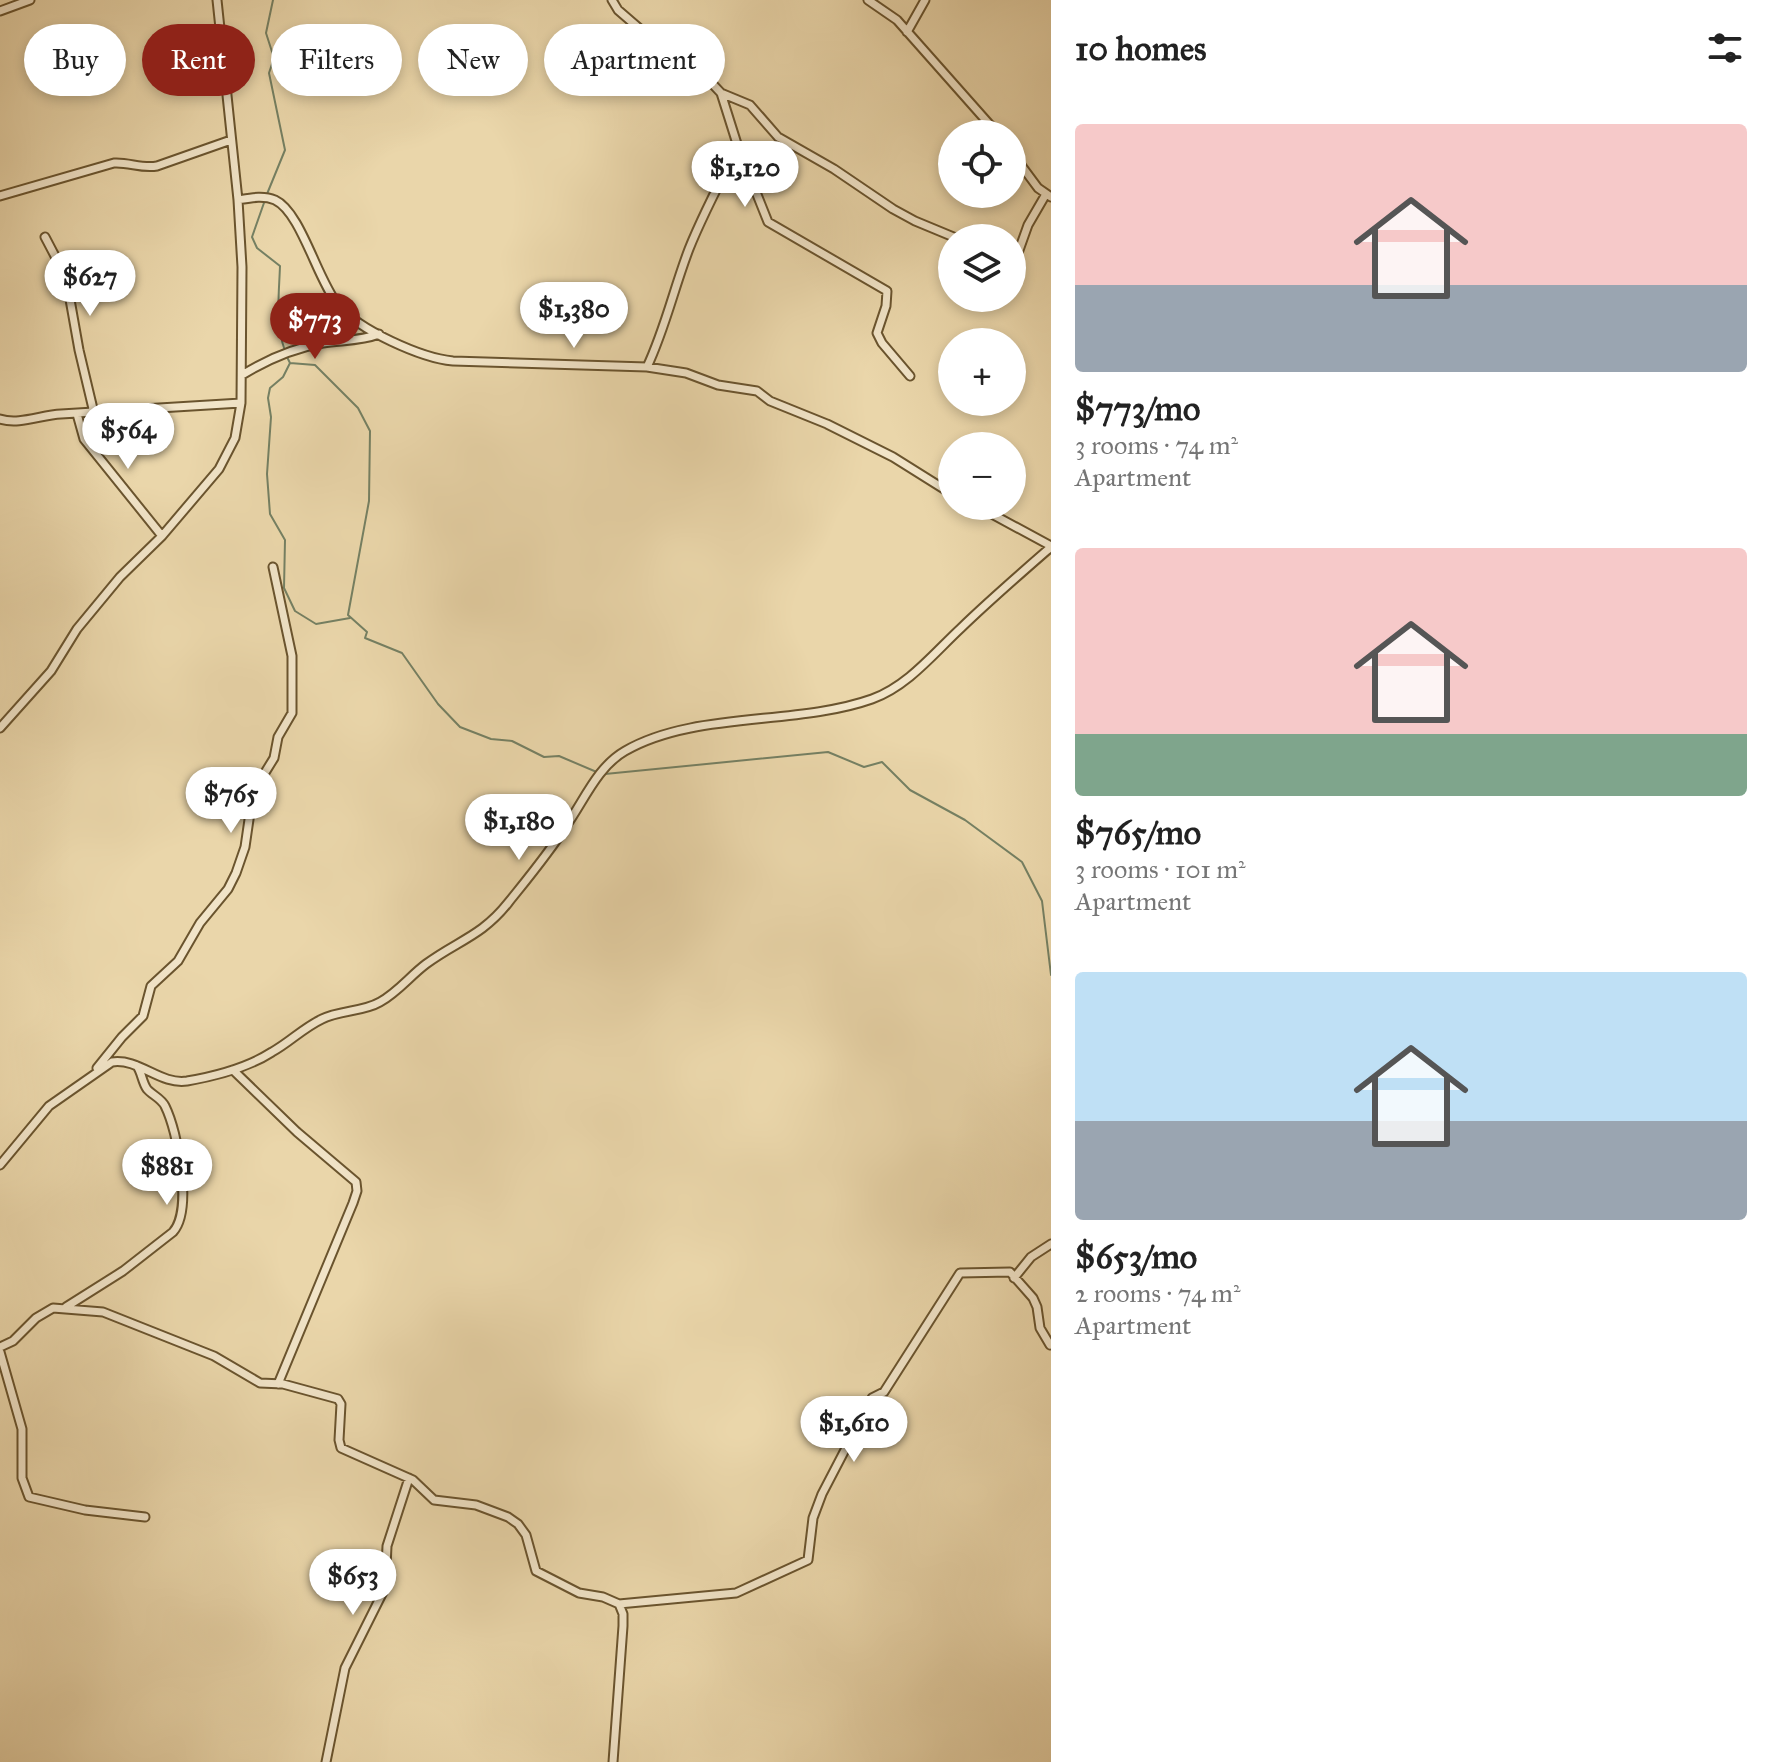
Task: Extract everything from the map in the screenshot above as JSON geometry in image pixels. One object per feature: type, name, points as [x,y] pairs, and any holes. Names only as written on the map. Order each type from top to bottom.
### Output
[{"type":"street","points":[[0,11],[30,0]]},
{"type":"street","points":[[0,728],[51,671],[77,629],[120,577],[162,536],[219,469],[235,438],[241,403],[243,308],[238,200],[217,0]]},
{"type":"street","points":[[612,0],[634,24]]},
{"type":"street","points":[[868,0],[897,20],[986,120]]},
{"type":"street","points":[[907,32],[925,0]]},
{"type":"street","points":[[725,95],[750,105],[778,137],[834,169],[893,209],[938,231]]},
{"type":"street","points":[[722,96],[738,147],[768,222],[887,291],[886,306],[877,333],[910,376]]},
{"type":"street","points":[[0,196],[122,162],[147,168],[157,166],[231,140]]},
{"type":"street","points":[[647,367],[661,336],[697,229],[738,147]]},
{"type":"street","points":[[1026,172],[1038,188],[1049,196],[1026,230]]},
{"type":"street","points":[[238,200],[266,198],[278,202],[297,224],[325,285],[339,307],[379,334],[441,360],[647,367],[686,373],[718,385],[757,391],[770,401],[827,424],[893,457],[938,485]]},
{"type":"street","points":[[45,237],[66,277],[94,413]]},
{"type":"street","points":[[242,375],[267,360],[294,350],[379,334]]},
{"type":"street","points":[[0,419],[15,422],[182,405],[241,403]]},
{"type":"street","points":[[77,414],[84,439],[162,536]]},
{"type":"street","points":[[0,1165],[49,1106],[112,1062],[135,1065],[178,1082],[233,1070],[275,1051],[319,1020],[381,1002],[426,964],[483,930],[566,826],[606,766],[649,738],[692,728],[797,715],[870,700],[887,693],[909,678],[1051,546],[1003,520]]},
{"type":"street","points":[[95,1072],[143,1016],[151,986],[178,961],[200,923],[228,889],[236,873],[245,847],[253,792],[274,758],[278,737],[292,713],[292,656],[273,567]]},
{"type":"street","points":[[65,1307],[123,1271],[173,1232],[183,1209],[183,1181],[165,1106],[147,1089],[135,1065]]},
{"type":"street","points":[[233,1070],[297,1132],[356,1182],[353,1203],[278,1384]]},
{"type":"street","points":[[1014,1278],[1031,1257],[1051,1244]]},
{"type":"street","points":[[619,1604],[736,1593],[808,1560],[815,1510],[872,1398],[884,1392],[962,1272],[1008,1271],[1033,1298],[1040,1328],[1050,1345]]},
{"type":"street","points":[[145,1517],[85,1510],[29,1497],[22,1478],[22,1429],[0,1350],[45,1311],[65,1307],[103,1312],[214,1356],[260,1383],[278,1384],[338,1399],[341,1404],[341,1448],[409,1478],[434,1500],[476,1505],[508,1517],[526,1535],[536,1571],[579,1593],[612,1599],[619,1604],[623,1626],[613,1762]]},
{"type":"street","points":[[326,1762],[345,1668],[385,1588],[387,1546],[409,1478]]},
{"type":"waterway","points":[[267,194],[285,150],[269,73],[274,58],[266,33],[273,0]]},
{"type":"waterway","points":[[265,200],[252,237],[257,248],[280,266],[279,319],[285,351]]},
{"type":"waterway","points":[[287,357],[290,363],[315,365],[358,408],[370,431],[369,501],[348,615],[367,632],[365,638],[402,653],[438,704],[460,727],[491,739],[512,741],[544,757],[559,756],[599,773]]},
{"type":"waterway","points":[[290,363],[283,377],[270,388],[268,398],[271,417],[267,474],[270,514],[285,540],[284,588],[295,611],[316,624],[350,618]]},
{"type":"waterway","points":[[605,774],[828,752],[864,767],[882,762],[910,790],[965,820],[1022,862],[1042,901],[1051,975]]}]
